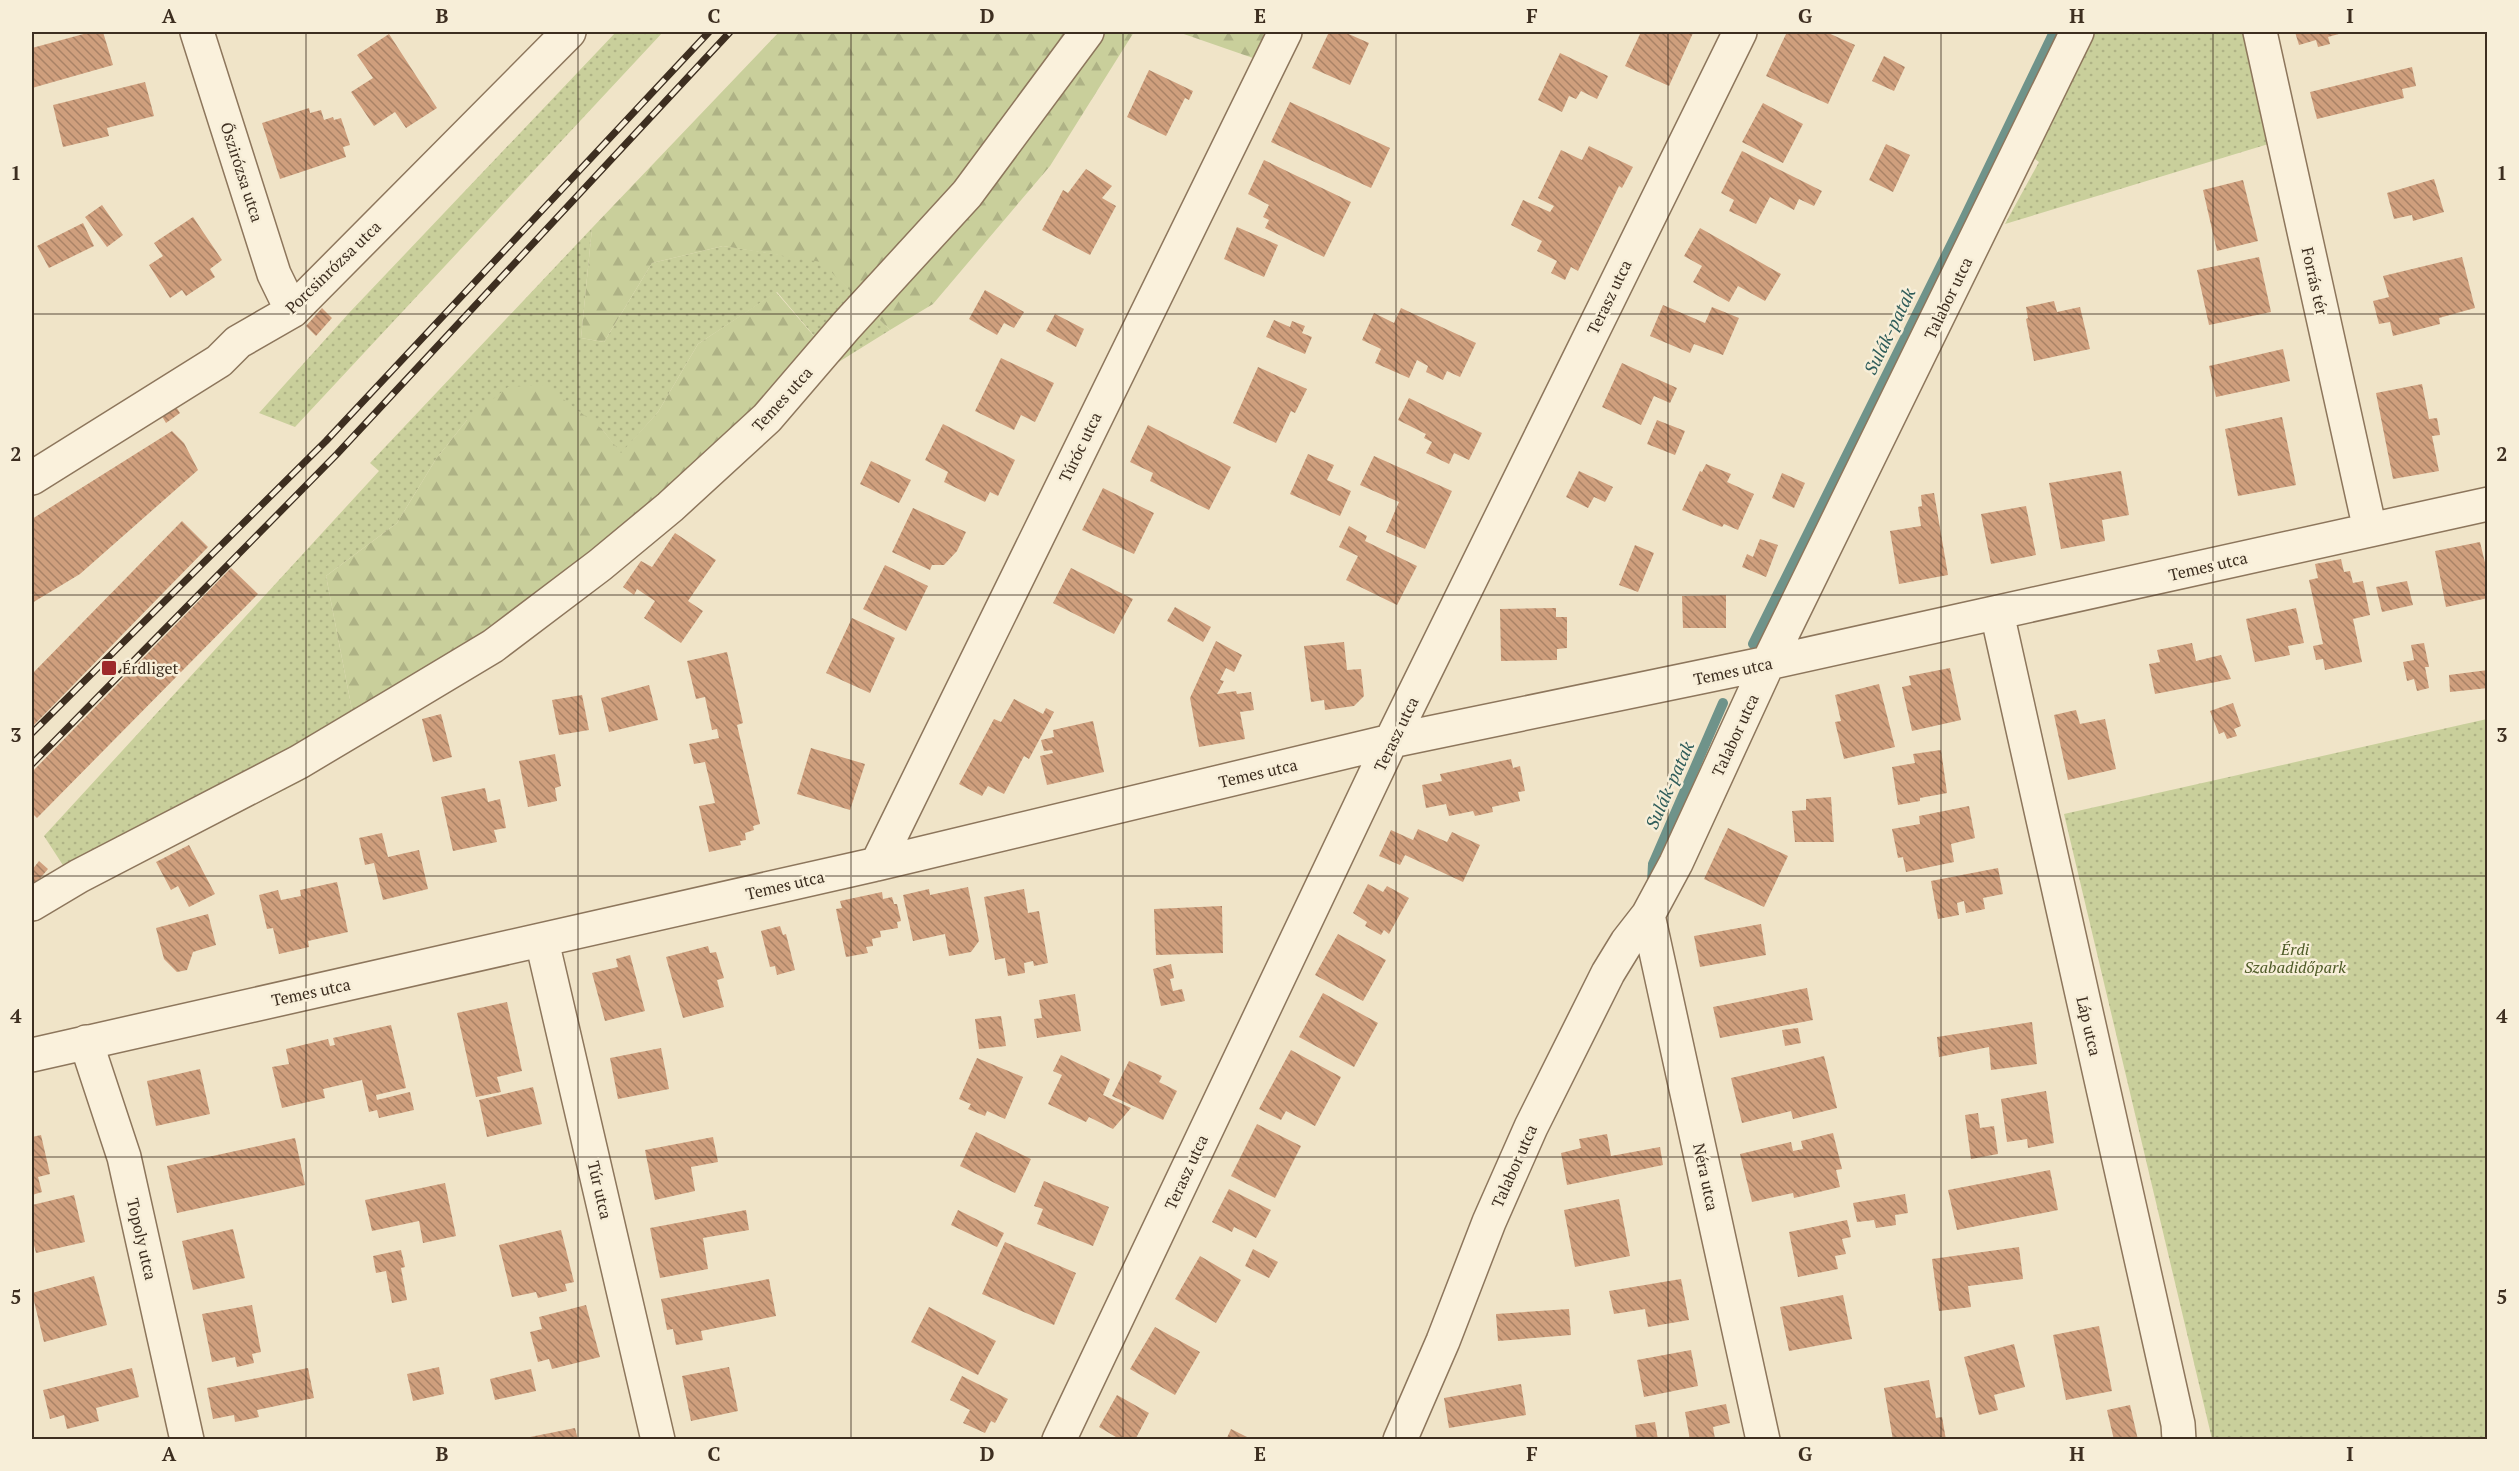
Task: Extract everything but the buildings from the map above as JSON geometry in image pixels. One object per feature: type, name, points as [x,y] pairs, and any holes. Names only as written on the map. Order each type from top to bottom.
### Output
[{"type":"street","name":"Őszirózsa utca","points":[[197,32],[274,273],[292,311]]},
{"type":"street","name":"Porcsinrózsa utca","points":[[32,478],[219,361],[238,342],[292,311],[569,32]]},
{"type":"street","name":"Temes utca","points":[[32,904],[79,876],[299,762],[408,697],[493,646],[600,565],[670,507],[767,418],[846,326],[967,194],[1087,32]]},
{"type":"street","name":"Túróc utca","points":[[877,864],[1285,32]]},
{"type":"street","name":"Terasz utca","points":[[1059,1440],[1391,741],[1740,32]]},
{"type":"street","name":"Talabor utca","points":[[1400,1440],[1443,1341],[1489,1222],[1531,1127],[1608,974],[1627,942],[1648,915],[1676,863],[1768,663],[2077,32]]},
{"type":"street","name":"Forrás tér","points":[[2260,32],[2370,530]]},
{"type":"street","name":"Temes utca","points":[[32,1054],[877,864],[1391,741],[1768,663],[2487,504]]},
{"type":"street","name":"Láp utca","points":[[1997,613],[2178,1424],[2179,1440]]},
{"type":"street","name":"Néra utca","points":[[1648,915],[1763,1440]]},
{"type":"street","name":"Túr utca","points":[[542,941],[658,1440]]},
{"type":"street","name":"Topoly utca","points":[[86,1042],[124,1158],[187,1440]]},
{"type":"green space","points":[[616,32],[663,32],[295,427],[259,413],[349,313]]},
{"type":"green space","points":[[779,32],[1134,32],[1050,166],[933,304],[890,330],[821,262],[723,246],[652,263],[604,342],[581,338],[592,228]]},
{"type":"green space","points":[[1178,32],[1267,32],[1253,58]]},
{"type":"green space","points":[[2062,32],[2260,32],[2275,142],[2005,224],[2039,162],[2010,140]]},
{"type":"green space","points":[[592,228],[581,338],[604,342],[652,263],[723,246],[821,261],[890,330],[837,363],[777,292],[698,344],[658,412],[621,454],[602,429],[467,420],[436,459],[397,523],[326,576],[359,746],[300,782],[81,893],[44,836],[379,471],[370,463]]},
{"type":"green space","points":[[776,292],[837,363],[771,435],[500,660],[359,746],[326,576],[397,523],[436,459],[467,420],[508,387],[545,385],[602,429],[621,453],[658,412],[698,344]]},
{"type":"green space","name":"Érdi Szabadidőpark","points":[[2487,719],[2487,1439],[2212,1439],[2064,814]]},
{"type":"waterway","name":"Sulák-patak","points":[[1753,644],[2054,32]]},
{"type":"waterway","name":"Sulák-patak","points":[[1652,883],[1653,864],[1723,703]]},
{"type":"railway","points":[[32,733],[326,441],[709,32]]},
{"type":"railway","points":[[32,764],[337,454],[730,32]]},
{"type":"place","name":"Érdliget","points":[[109,668]]}]
